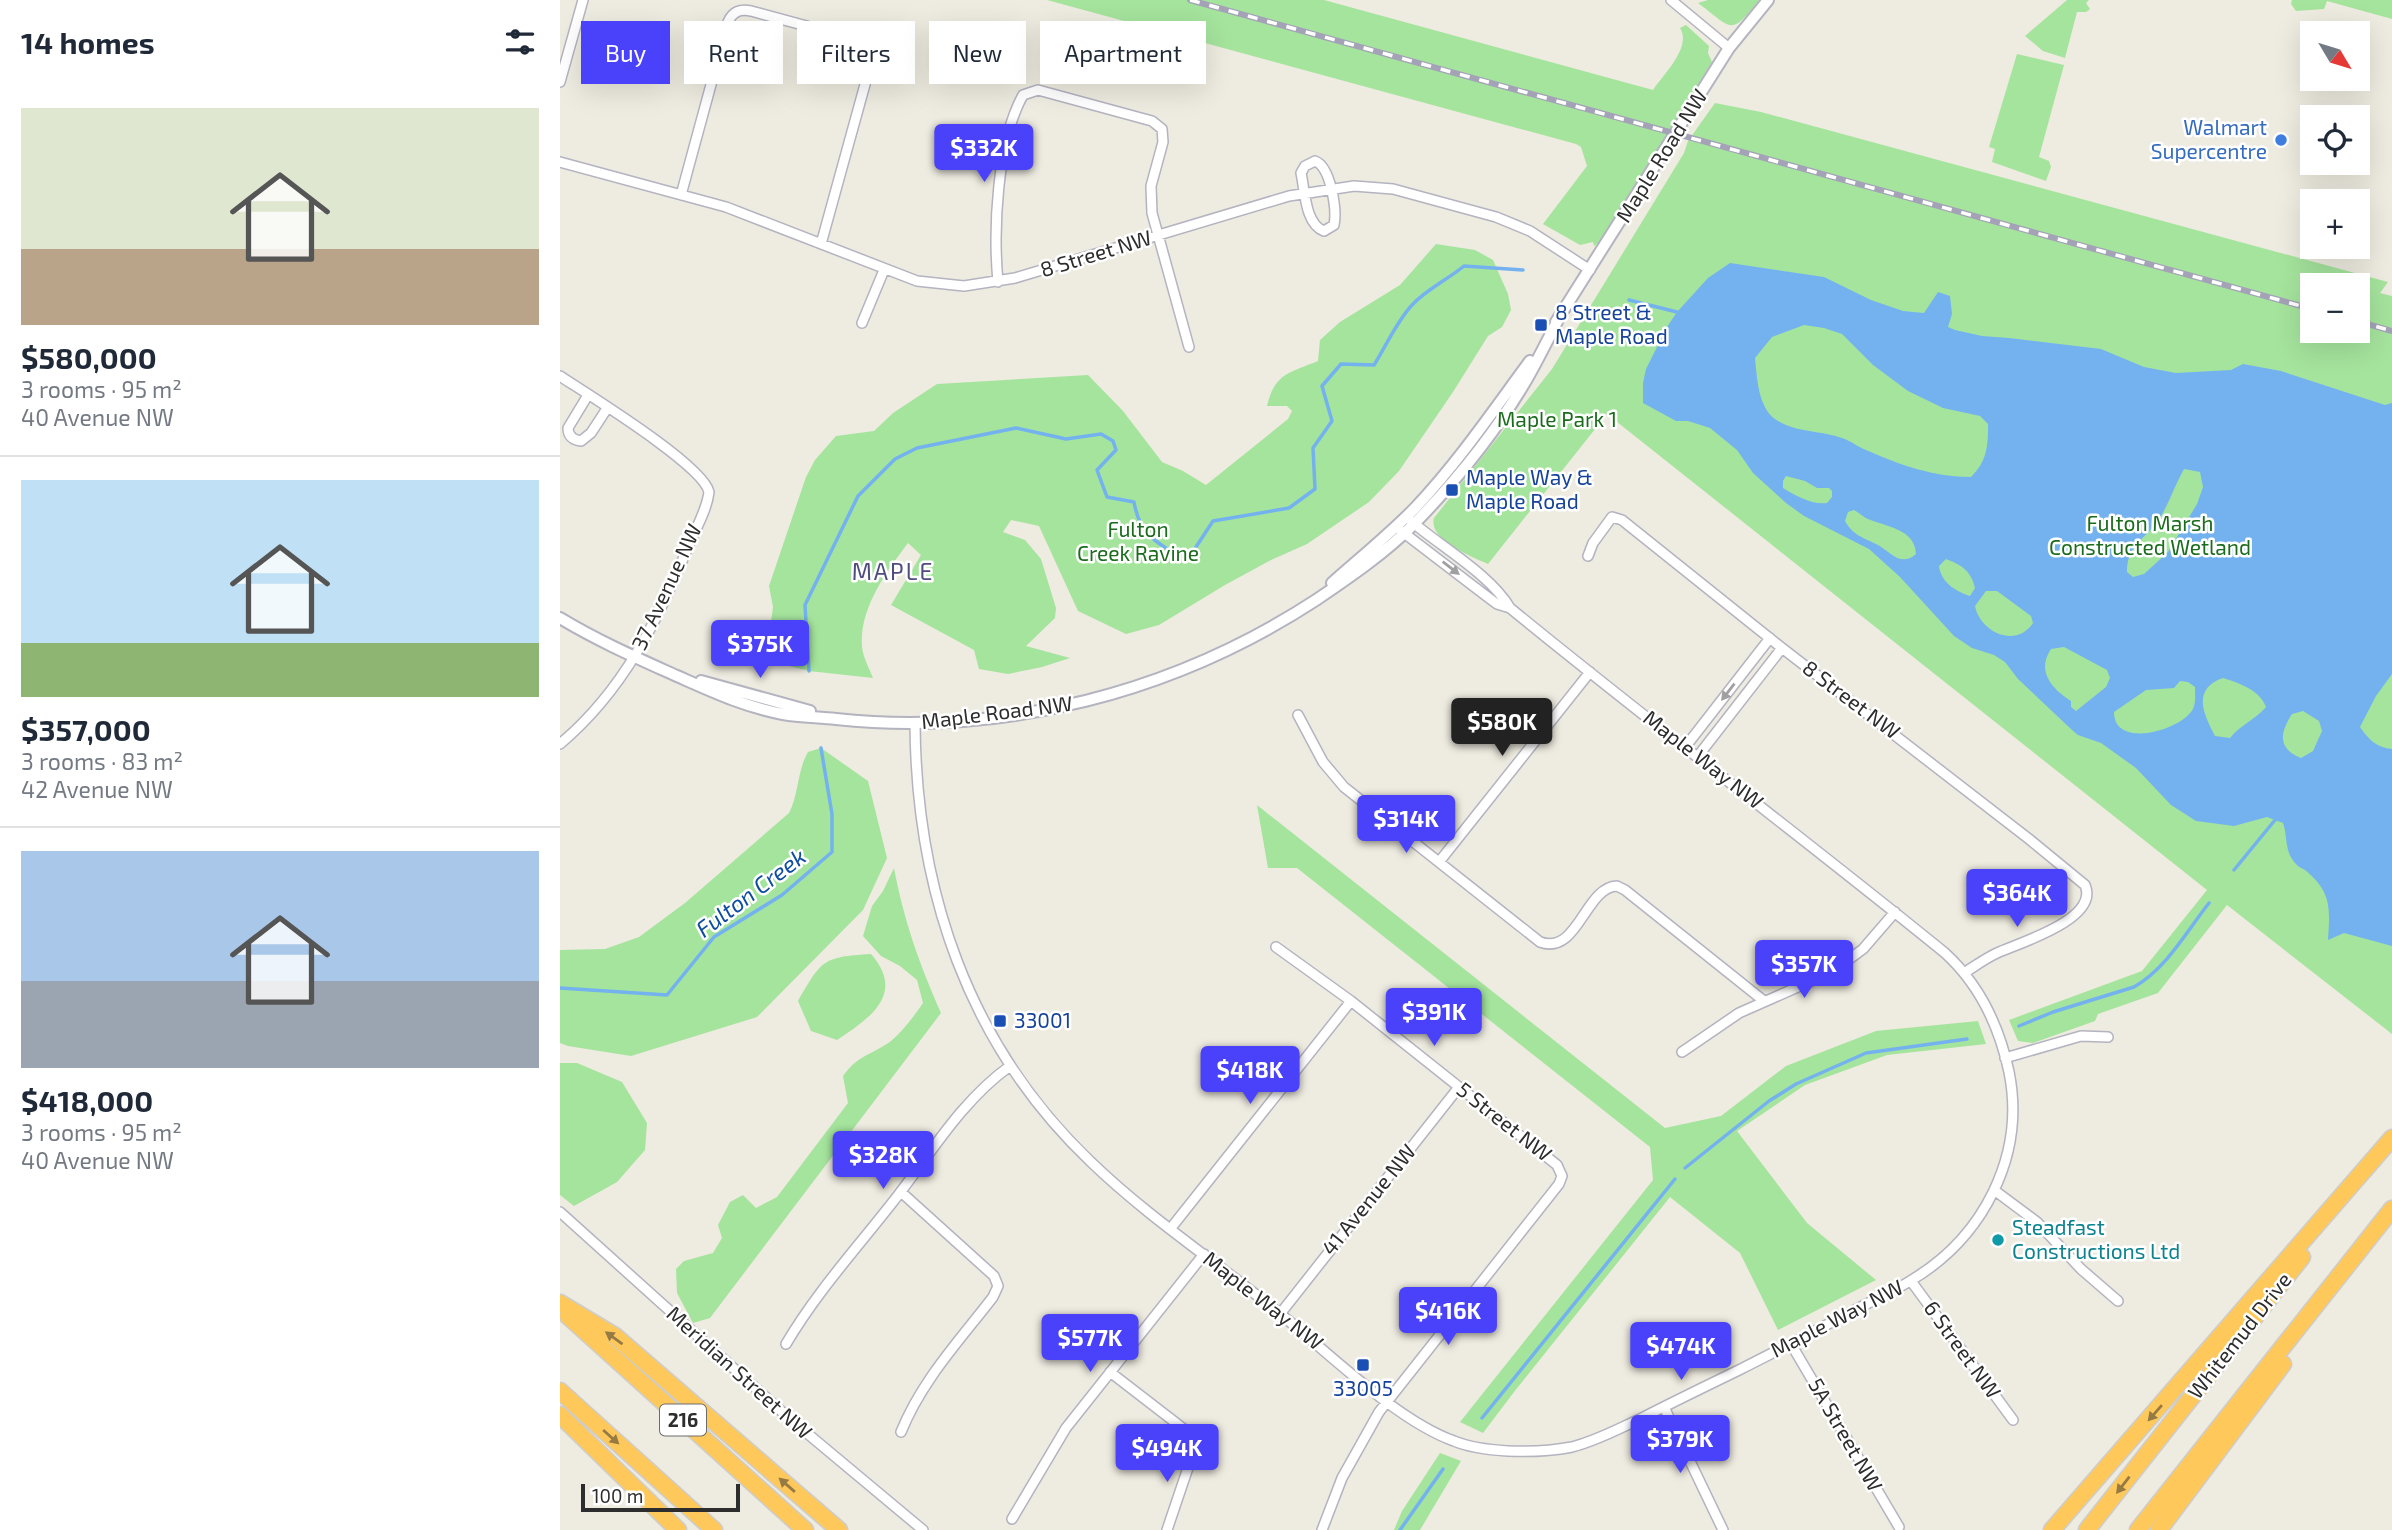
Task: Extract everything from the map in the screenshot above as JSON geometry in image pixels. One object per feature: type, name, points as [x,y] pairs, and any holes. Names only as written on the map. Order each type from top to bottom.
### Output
[{"type":"highway","points":[[2052,1530],[2392,1140]]},
{"type":"highway","name":"Whitemud Drive","points":[[2087,1530],[2392,1140]]},
{"type":"highway","points":[[2159,1530],[2328,1304],[2388,1215]]},
{"type":"highway","name":"Whitemud Drive","points":[[2138,1530],[2388,1215]]},
{"type":"highway","points":[[560,1303],[615,1336],[839,1530]]},
{"type":"highway","name":"216","points":[[560,1309],[806,1530]]},
{"type":"highway","points":[[560,1391],[714,1530]]},
{"type":"highway","points":[[560,1415],[678,1530]]},
{"type":"street","points":[[560,82],[583,0]]},
{"type":"street","points":[[1671,0],[1729,48]]},
{"type":"street","name":"Maple Road NW","points":[[560,618],[634,658],[674,675],[739,690],[836,719],[915,723],[1034,712],[1117,693],[1191,667],[1255,636],[1306,607],[1410,520],[1469,445],[1560,316],[1729,48],[1768,0]]},
{"type":"street","points":[[681,195],[734,12],[742,9],[751,11],[862,41],[871,50],[871,64],[821,244]]},
{"type":"street","points":[[998,282],[996,232],[1000,177],[1016,111],[1023,95],[1038,90],[1152,121],[1162,129],[1163,142],[1150,194],[1157,236],[1189,347]]},
{"type":"street","name":"8 Street NW","points":[[560,162],[726,207],[884,270],[917,281],[938,284],[964,286],[998,282],[1305,193],[1354,186],[1382,187],[1485,214],[1530,232],[1590,270]]},
{"type":"street","points":[[1309,163],[1320,163],[1326,170],[1331,189],[1335,221],[1331,228],[1324,231],[1313,224],[1305,193],[1302,169],[1309,163]]},
{"type":"street","points":[[862,323],[884,270]]},
{"type":"street","points":[[560,376],[608,407],[587,437],[581,441],[570,436],[568,428],[588,395]]},
{"type":"street","name":"37 Avenue NW","points":[[560,744],[596,710],[634,658],[663,606],[709,496],[708,487],[701,478],[608,407]]},
{"type":"street","name":"8 Street NW","points":[[1588,556],[1593,543],[1612,517],[1622,520],[2029,839],[2086,888],[2088,893],[2085,901],[2071,918],[1997,953],[1964,973]]},
{"type":"street","name":"Maple Way NW","points":[[915,723],[922,822],[945,933],[968,988],[1010,1066],[1053,1123],[1089,1161],[1419,1424],[1455,1442],[1513,1451],[1540,1451],[1580,1445],[1605,1436],[1791,1344],[1911,1281],[1937,1262],[1975,1223],[1994,1190],[2013,1134],[2012,1089],[2006,1058],[1988,1008],[1964,973],[1945,953],[1510,608],[1488,582],[1410,520]]},
{"type":"street","name":"Maple Way NW","points":[[1400,530],[1497,604],[1510,608]]},
{"type":"street","points":[[1686,746],[1770,638]]},
{"type":"street","points":[[1698,756],[1782,648]]},
{"type":"street","points":[[1439,862],[1590,672]]},
{"type":"street","points":[[1298,715],[1323,762],[1336,779],[1540,942],[1554,945],[1566,938],[1602,892],[1612,886],[1622,887],[1764,1002]]},
{"type":"street","points":[[1682,1052],[1732,1017],[1825,975],[1852,958],[1895,912]]},
{"type":"street","name":"5 Street NW","points":[[1276,947],[1352,1001],[1557,1164],[1562,1173],[1559,1184],[1387,1401]]},
{"type":"street","points":[[1171,1228],[1352,1001]]},
{"type":"street","points":[[2006,1058],[2081,1035],[2108,1037]]},
{"type":"street","points":[[786,1344],[804,1315],[901,1192],[960,1111],[1010,1066]]},
{"type":"street","name":"41 Avenue NW","points":[[1280,1314],[1459,1087]]},
{"type":"street","points":[[1994,1190],[2037,1222],[2081,1269],[2118,1301]]},
{"type":"street","points":[[901,1192],[994,1276],[998,1286],[993,1297],[922,1388],[901,1432]]},
{"type":"street","name":"Meridian Street NW","points":[[560,1212],[790,1419],[923,1530]]},
{"type":"street","points":[[1012,1519],[1055,1443],[1204,1254]]},
{"type":"street","name":"6 Street NW","points":[[1911,1281],[2013,1420]]},
{"type":"street","name":"5A Street NW","points":[[1791,1344],[1899,1527]]},
{"type":"street","points":[[1110,1372],[1189,1433],[1194,1442],[1193,1453],[1167,1530]]},
{"type":"street","points":[[1322,1530],[1342,1478],[1363,1437],[1387,1401]]},
{"type":"street","points":[[1664,1407],[1723,1530]]},
{"type":"green space","points":[[1047,0],[1324,0],[1653,90],[1680,52],[1683,35],[1680,28],[1686,25],[1709,46],[1708,53],[1712,62],[1602,241],[1594,246],[1593,242],[1580,245],[1543,224],[1587,166],[1581,147],[1576,144],[1206,43],[1206,21],[1124,21]]},
{"type":"green space","points":[[1708,0],[1759,0],[1742,20],[1731,25],[1718,19],[1698,3]]},
{"type":"green space","points":[[2067,0],[2089,0],[2086,3],[2090,9],[2077,12],[2065,58],[2043,51],[2025,36]]},
{"type":"green space","points":[[2292,0],[2392,0],[2392,19],[2327,1],[2324,9],[2296,11],[2291,4]]},
{"type":"green space","points":[[2017,54],[2064,65],[2039,157],[2049,161],[2051,167],[2046,181],[1992,162],[1995,149],[1989,147]]},
{"type":"green space","name":"Fulton Marsh Constructed Wetland","points":[[1715,103],[1761,112],[2355,273],[2300,273],[2300,343],[2370,343],[2370,277],[2388,282],[2380,293],[2392,296],[2392,1034],[2227,905],[2158,993],[2098,1014],[2095,1021],[2033,1043],[2018,1041],[2009,1020],[2142,971],[2207,890],[1607,414],[1488,564],[1452,546],[1438,533],[1434,518],[1552,369],[1684,153],[1688,141]]},
{"type":"green space","name":"Fulton Creek Ravine","points":[[1436,244],[1475,250],[1493,260],[1508,294],[1511,310],[1502,327],[1488,336],[1399,471],[1369,502],[1307,544],[1225,585],[1159,625],[1126,634],[1078,611],[1039,526],[1011,520],[1003,532],[1025,540],[1041,559],[1056,608],[1055,618],[1026,646],[1070,658],[1008,674],[979,669],[974,650],[891,605],[921,555],[908,543],[883,579],[865,619],[862,647],[873,678],[809,671],[766,660],[773,607],[769,586],[806,477],[815,460],[836,436],[874,431],[893,413],[937,384],[1088,375],[1123,411],[1162,462],[1206,485],[1288,419],[1292,411],[1287,406],[1267,406],[1279,380],[1318,361],[1320,340],[1340,322],[1400,285]]},
{"type":"green space","points":[[821,748],[868,781],[887,858],[863,910],[757,1017],[631,1056],[560,1043],[560,950],[605,949],[639,937],[685,903],[789,813],[808,752]]},
{"type":"green space","points":[[1257,805],[1665,1128],[1721,1116],[1786,1066],[1876,1031],[1978,1021],[1986,1044],[1887,1055],[1805,1085],[1737,1131],[1807,1223],[1876,1280],[1778,1330],[1740,1253],[1670,1197],[1483,1433],[1460,1422],[1653,1180],[1650,1147],[1297,868],[1268,868]]},
{"type":"green space","points":[[894,868],[913,942],[941,1013],[710,1318],[693,1323],[677,1293],[676,1269],[684,1261],[713,1253],[722,1238],[718,1225],[730,1202],[743,1195],[756,1208],[777,1197],[848,1103],[843,1076],[860,1059],[896,1037],[923,1003],[917,980],[900,966],[881,956],[863,936],[872,906]]},
{"type":"green space","points":[[871,954],[881,968],[885,981],[880,1004],[861,1023],[837,1040],[811,1031],[798,1001],[819,969],[833,959]]},
{"type":"green space","points":[[560,1063],[577,1063],[622,1082],[647,1123],[645,1150],[617,1182],[574,1206],[560,1195]]},
{"type":"green space","points":[[1440,1453],[1461,1461],[1420,1530],[1394,1530],[1402,1511]]},
{"type":"water","points":[[1730,263],[1824,277],[1871,300],[1903,311],[1924,313],[1938,292],[1950,296],[1952,314],[1948,327],[1955,330],[1982,336],[2101,349],[2144,367],[2176,373],[2231,370],[2243,364],[2281,371],[2385,405],[2392,403],[2392,674],[2376,696],[2360,727],[2373,742],[2392,749],[2392,946],[2344,933],[2328,940],[2329,910],[2325,894],[2314,878],[2292,859],[2283,823],[2267,817],[2234,826],[2196,821],[2171,805],[2136,768],[2101,743],[2078,735],[2072,730],[2018,679],[2005,662],[1994,655],[1972,648],[1954,636],[1900,577],[1869,549],[1804,516],[1786,503],[1753,473],[1737,450],[1710,428],[1688,421],[1676,421],[1643,403],[1646,369],[1667,327],[1708,278]],"holes":[[[1804,325],[1842,334],[1873,365],[1908,391],[1943,408],[1980,416],[1988,424],[1987,447],[1983,459],[1971,477],[1944,475],[1892,461],[1842,438],[1783,424],[1769,414],[1765,407],[1755,358],[1772,337]],[[2184,469],[2200,472],[2203,487],[2197,504],[2168,552],[2144,574],[2133,577],[2127,572],[2130,554],[2155,525]],[[1786,476],[1805,481],[1817,488],[1829,488],[1832,497],[1827,503],[1816,503],[1783,488]],[[1854,510],[1866,518],[1905,534],[1911,539],[1916,554],[1900,559],[1851,530],[1845,521],[1848,512]],[[1946,559],[1965,569],[1975,588],[1970,596],[1954,589],[1946,581],[1939,566]],[[1986,591],[1997,591],[2031,616],[2033,623],[2026,631],[2008,636],[1991,630],[1978,615],[1975,606]],[[2064,647],[2107,670],[2110,678],[2106,687],[2076,711],[2071,707],[2071,701],[2048,679],[2045,665],[2051,649]],[[2223,678],[2254,692],[2266,707],[2230,738],[2215,736],[2204,711],[2204,696],[2213,683]],[[2180,681],[2188,682],[2195,687],[2193,709],[2176,724],[2163,729],[2149,733],[2125,731],[2117,724],[2114,712],[2146,690],[2174,688]],[[2303,711],[2319,721],[2322,731],[2313,751],[2301,758],[2284,745],[2285,727],[2292,714]]]},
{"type":"waterway","name":"Fulton Creek","points":[[809,671],[805,605],[858,496],[895,459],[917,448],[1016,428],[1066,439],[1101,434],[1113,441],[1116,450],[1097,470],[1107,497],[1134,502],[1139,520],[1147,533],[1175,554],[1194,550],[1213,521],[1289,508],[1315,489],[1313,448],[1332,421],[1322,386],[1341,364],[1374,365],[1412,305],[1464,266],[1523,270]]},
{"type":"waterway","name":"Fulton Creek","points":[[1629,300],[1677,312]]},
{"type":"waterway","name":"Fulton Creek","points":[[560,988],[667,995],[714,937],[782,895],[832,852],[832,814],[821,748]]},
{"type":"waterway","points":[[2234,870],[2275,820]]},
{"type":"waterway","points":[[2019,1026],[2053,1012],[2134,987],[2166,960],[2209,903]]},
{"type":"waterway","points":[[1685,1168],[1769,1101],[1796,1084],[1866,1053],[1967,1039]]},
{"type":"waterway","points":[[1482,1418],[1675,1179]]},
{"type":"waterway","points":[[1400,1530],[1443,1469]]},
{"type":"railway","points":[[1190,0],[2300,306]]},
{"type":"railway","points":[[2370,325],[2392,331]]},
{"type":"place","name":"Walmart Supercentre","points":[[2281,140]]},
{"type":"place","name":"8 Street & Maple Road","points":[[1541,325]]},
{"type":"place","name":"Maple Way & Maple Road","points":[[1452,490]]},
{"type":"place","name":"33001","points":[[1000,1021]]},
{"type":"place","name":"Steadfast Constructions Ltd","points":[[1998,1240]]},
{"type":"place","name":"33005","points":[[1363,1365]]},
{"type":"district","name":"MAPLE","points":[[893,572]]},
{"type":"park label","name":"Maple Park 1","points":[[1557,420]]}]
